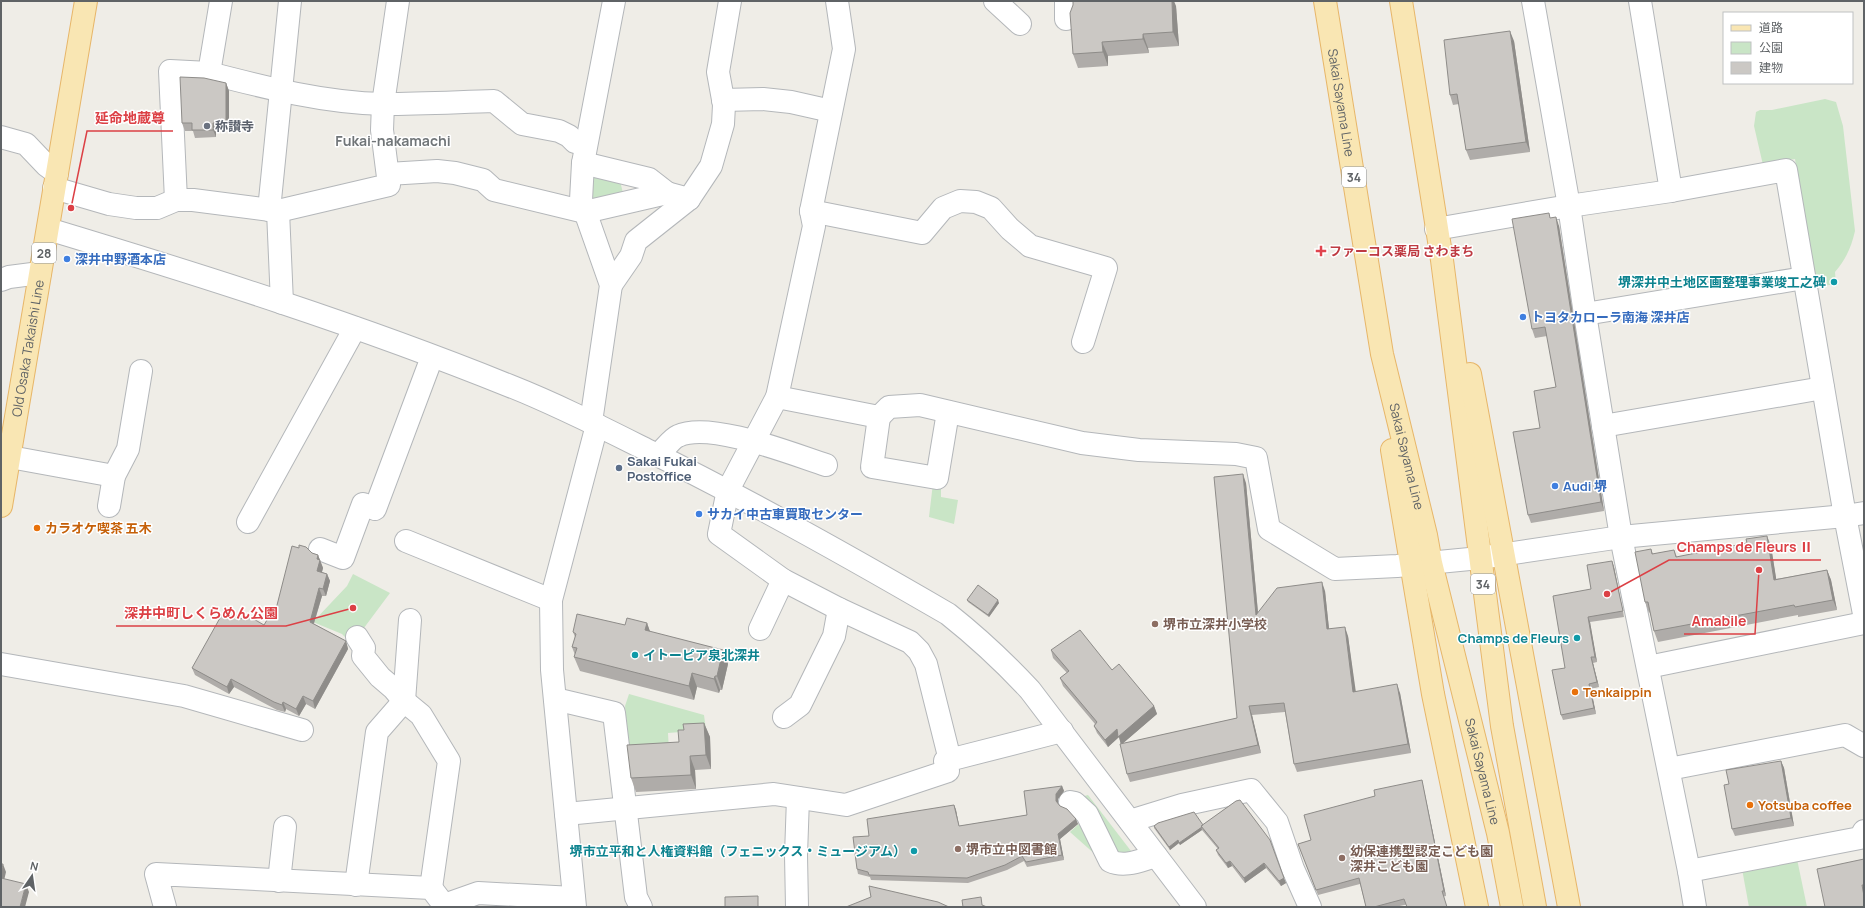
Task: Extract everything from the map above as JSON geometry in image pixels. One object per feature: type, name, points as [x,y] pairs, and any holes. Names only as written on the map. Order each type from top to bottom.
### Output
[{"type":"main road","name":"Old Osaka Takaishi Line","points":[[1,506],[86,1]]},
{"type":"main road","name":"Sakai Sayama Line","points":[[1325,1],[1382,354],[1380,379],[1421,563],[1498,833],[1512,907]]},
{"type":"main road","name":"Sakai Sayama Line","points":[[1401,1],[1442,260],[1502,726],[1535,907]]},
{"type":"main road","points":[[1442,260],[1463,336],[1569,907]]},
{"type":"main road","points":[[1421,563],[1433,694],[1477,907]]},
{"type":"street","points":[[209,73],[220,1]]},
{"type":"street","points":[[282,303],[273,210],[281,91],[290,1]]},
{"type":"street","points":[[1,137],[26,144],[46,165],[56,180],[109,204],[136,208],[157,208],[176,200],[194,200],[273,210],[389,185],[382,130],[383,104],[398,1]]},
{"type":"street","points":[[360,646],[380,677],[394,689],[404,702],[421,715],[448,761],[431,888],[442,906],[478,893],[575,903],[552,670],[550,600],[594,423],[611,284],[581,200],[585,154],[614,1]]},
{"type":"street","points":[[611,284],[631,256],[636,241],[689,199],[711,166],[723,124],[723,100],[718,72],[730,1]]},
{"type":"street","points":[[837,1],[844,48],[811,211],[814,226],[777,397],[728,490],[719,534],[783,580],[839,609],[910,642],[919,651],[926,664],[950,760]]},
{"type":"street","points":[[995,1],[1020,24]]},
{"type":"street","points":[[1534,1],[1569,206],[1584,314],[1621,537],[1669,769],[1695,907]]},
{"type":"street","points":[[1640,1],[1671,191]]},
{"type":"street","points":[[176,200],[170,71],[209,73],[281,91],[334,100],[383,104],[494,101],[522,124],[558,131],[569,136],[585,154],[650,178],[667,193],[689,199]]},
{"type":"street","points":[[723,100],[763,99],[791,102],[831,111]]},
{"type":"street","points":[[1436,229],[1569,206],[1671,191],[1786,170],[1823,388],[1854,514],[1864,614]]},
{"type":"street","points":[[388,174],[437,171],[455,173],[483,180],[494,190],[585,212],[667,193]]},
{"type":"street","points":[[811,211],[922,233],[943,208],[960,201],[976,202],[990,208],[1010,229],[1030,246],[1106,268],[1083,342]]},
{"type":"street","points":[[48,229],[228,284],[355,328],[401,351],[432,357],[511,386],[594,423],[728,490],[948,614],[978,638],[1006,664],[1030,690],[1195,907]]},
{"type":"street","points":[[1,280],[9,277],[40,272]]},
{"type":"street","points":[[1584,314],[1804,278]]},
{"type":"street","points":[[248,522],[355,328]]},
{"type":"street","points":[[320,549],[343,558],[363,504],[375,509],[432,357]]},
{"type":"street","points":[[109,506],[114,476],[128,449],[141,371]]},
{"type":"street","points":[[1603,426],[1823,388]]},
{"type":"street","points":[[777,397],[879,417]]},
{"type":"street","points":[[948,412],[937,478],[872,467],[879,417],[889,407],[920,405],[1082,443],[1139,450],[1236,454],[1256,458],[1269,529],[1335,569],[1480,558],[1621,537],[1854,514]]},
{"type":"street","points":[[658,455],[677,436],[694,432],[710,432],[754,442],[826,465]]},
{"type":"street","points":[[10,457],[114,476]]},
{"type":"street","points":[[406,541],[550,600]]},
{"type":"street","points":[[760,629],[783,580]]},
{"type":"street","points":[[784,717],[800,705],[834,636],[839,609]]},
{"type":"street","points":[[356,885],[377,732],[404,702],[410,620]]},
{"type":"street","points":[[1648,667],[1864,624]]},
{"type":"street","points":[[1,664],[184,696],[302,730]]},
{"type":"street","points":[[555,699],[614,713],[636,897],[642,907]]},
{"type":"street","points":[[566,814],[774,794],[846,805],[948,771],[945,761],[1062,731]]},
{"type":"street","points":[[1669,769],[1845,735],[1864,746]]},
{"type":"street","points":[[1105,788],[1069,799],[1087,814],[1110,861],[1117,864],[1127,864],[1156,856]]},
{"type":"street","points":[[1130,820],[1182,805],[1250,790],[1277,822],[1306,906]]},
{"type":"street","points":[[797,907],[796,855],[798,798]]},
{"type":"street","points":[[279,881],[285,827]]},
{"type":"street","points":[[1689,871],[1860,838],[1864,831]]},
{"type":"street","points":[[165,907],[156,874],[431,888]]},
{"type":"green space","points":[[1825,99],[1836,102],[1843,126],[1855,231],[1848,253],[1835,272],[1836,284],[1815,287],[1795,159],[1763,165],[1754,126],[1756,112],[1760,110],[1772,110]]},
{"type":"green space","points":[[587,172],[620,181],[624,197],[590,202]]},
{"type":"green space","points":[[933,483],[941,485],[941,497],[958,500],[954,524],[929,517]]},
{"type":"green space","points":[[353,574],[390,593],[352,644],[342,634],[313,622],[347,586]]},
{"type":"green space","points":[[629,694],[704,715],[706,730],[668,733],[669,751],[629,750],[625,706]]},
{"type":"green space","points":[[1088,795],[1131,851],[1115,854],[1077,798]]},
{"type":"green space","points":[[1080,811],[1097,856],[1070,832],[1081,822]]},
{"type":"green space","points":[[1797,859],[1807,907],[1749,907],[1742,869]]},
{"type":"building","points":[[1073,1],[1172,1],[1173,32],[1143,34],[1143,39],[1102,42],[1103,52],[1073,54],[1070,13]]},
{"type":"building","points":[[1510,31],[1526,142],[1466,150],[1457,94],[1450,95],[1444,40]]},
{"type":"building","points":[[180,77],[204,78],[226,83],[226,123],[213,123],[213,130],[192,130],[192,123],[182,123]]},
{"type":"building","points":[[1549,213],[1550,218],[1556,217],[1601,502],[1528,515],[1513,432],[1540,428],[1534,391],[1556,387],[1545,327],[1532,329],[1512,219]]},
{"type":"building","points":[[1243,474],[1256,615],[1277,588],[1322,582],[1327,629],[1345,627],[1353,692],[1397,684],[1408,744],[1294,764],[1284,703],[1249,706],[1258,745],[1127,774],[1120,744],[1237,718],[1214,477]]},
{"type":"building","points":[[1767,536],[1774,580],[1827,570],[1833,600],[1795,607],[1794,605],[1654,631],[1648,602],[1645,602],[1635,552],[1651,549],[1652,554],[1674,550],[1676,557],[1747,543],[1746,539]]},
{"type":"building","points":[[299,545],[306,547],[312,553],[318,555],[317,559],[320,560],[317,571],[327,574],[323,589],[319,588],[310,622],[346,641],[313,701],[303,696],[296,709],[283,702],[282,705],[274,702],[231,679],[227,687],[192,668],[225,609],[242,619],[245,614],[264,625],[270,615],[274,617],[292,546],[299,548]]},
{"type":"building","points":[[1612,561],[1623,611],[1588,617],[1595,657],[1591,657],[1597,682],[1589,684],[1594,708],[1561,715],[1552,670],[1565,668],[1553,596],[1591,589],[1587,565]]},
{"type":"building","points":[[978,585],[998,600],[988,615],[967,600]]},
{"type":"building","name":"イトーピア泉北深井","points":[[577,614],[625,625],[627,618],[647,623],[645,630],[723,650],[717,676],[715,676],[714,679],[692,673],[689,686],[574,657],[577,648],[572,647],[576,634],[573,632]]},
{"type":"building","points":[[1080,630],[1112,670],[1119,664],[1154,706],[1118,737],[1117,729],[1105,740],[1094,726],[1097,722],[1060,678],[1069,671],[1051,650]]},
{"type":"building","points":[[704,723],[706,755],[690,756],[691,775],[631,778],[627,745],[679,742],[678,730],[684,730],[683,724]]},
{"type":"building","points":[[1781,761],[1791,818],[1732,829],[1724,785],[1729,784],[1726,770]]},
{"type":"building","points":[[1422,780],[1444,891],[1442,891],[1447,907],[1407,907],[1404,899],[1374,907],[1366,907],[1359,878],[1316,890],[1298,844],[1311,840],[1304,815],[1375,796],[1374,790]]},
{"type":"building","points":[[1062,786],[1056,794],[1056,801],[1060,806],[1067,809],[1076,819],[1058,834],[1062,855],[1026,862],[1022,856],[1005,865],[967,878],[869,875],[868,872],[857,869],[853,837],[869,836],[867,819],[954,805],[959,826],[1027,815],[1024,791]]},
{"type":"building","points":[[1240,800],[1270,840],[1284,878],[1279,881],[1264,863],[1244,878],[1230,861],[1226,863],[1216,850],[1219,848],[1201,826],[1236,801]]},
{"type":"building","points":[[1194,812],[1203,825],[1201,826],[1202,827],[1179,843],[1178,840],[1169,847],[1154,826],[1158,823]]},
{"type":"building","points":[[1864,859],[1864,885],[1862,885],[1864,907],[1825,907],[1817,869]]},
{"type":"building","points":[[1,878],[26,884],[20,907],[1,907]]},
{"type":"building","points":[[869,886],[938,902],[949,907],[846,907],[871,897]]},
{"type":"building","points":[[758,896],[758,907],[725,907],[725,897]]},
{"type":"building","points":[[981,897],[982,905],[987,907],[963,907],[962,900]]},
{"type":"place","name":"称讃寺","points":[[207,126]]},
{"type":"place","name":"延命地蔵尊","points":[[71,208]]},
{"type":"place","name":"ファーコス薬局 さわまち","points":[[1321,251]]},
{"type":"place","name":"深井中野酒本店","points":[[67,259]]},
{"type":"place","name":"堺深井中土地区画整理事業竣工之碑","points":[[1834,282]]},
{"type":"place","name":"トヨタカローラ南海 深井店","points":[[1523,317]]},
{"type":"place","name":"Sakai Fukai Postoffice","points":[[619,468]]},
{"type":"place","name":"Audi 堺","points":[[1555,486]]},
{"type":"place","name":"サカイ中古車買取センター","points":[[699,514]]},
{"type":"place","name":"カラオケ喫茶 五木","points":[[37,528]]},
{"type":"place","name":"Amabile","points":[[1759,570]]},
{"type":"place","name":"Champs de Fleurs Ⅱ","points":[[1607,594]]},
{"type":"place","name":"深井中町しくらめん公園","points":[[353,608]]},
{"type":"place","name":"堺市立深井小学校","points":[[1155,624]]},
{"type":"place","name":"Champs de Fleurs","points":[[1577,638]]},
{"type":"place","name":"イトーピア泉北深井","points":[[635,655]]},
{"type":"place","name":"Tenkaippin","points":[[1575,692]]},
{"type":"place","name":"Yotsuba coffee","points":[[1750,805]]},
{"type":"place","name":"堺市立中図書館","points":[[958,849]]},
{"type":"place","name":"堺市立平和と人権資料館（フェニックス・ミュージアム）","points":[[914,851]]},
{"type":"place","name":"幼保連携型認定こども園 深井こども園","points":[[1342,858]]},
{"type":"district","name":"Fukai-nakamachi","points":[[393,140]]}]
